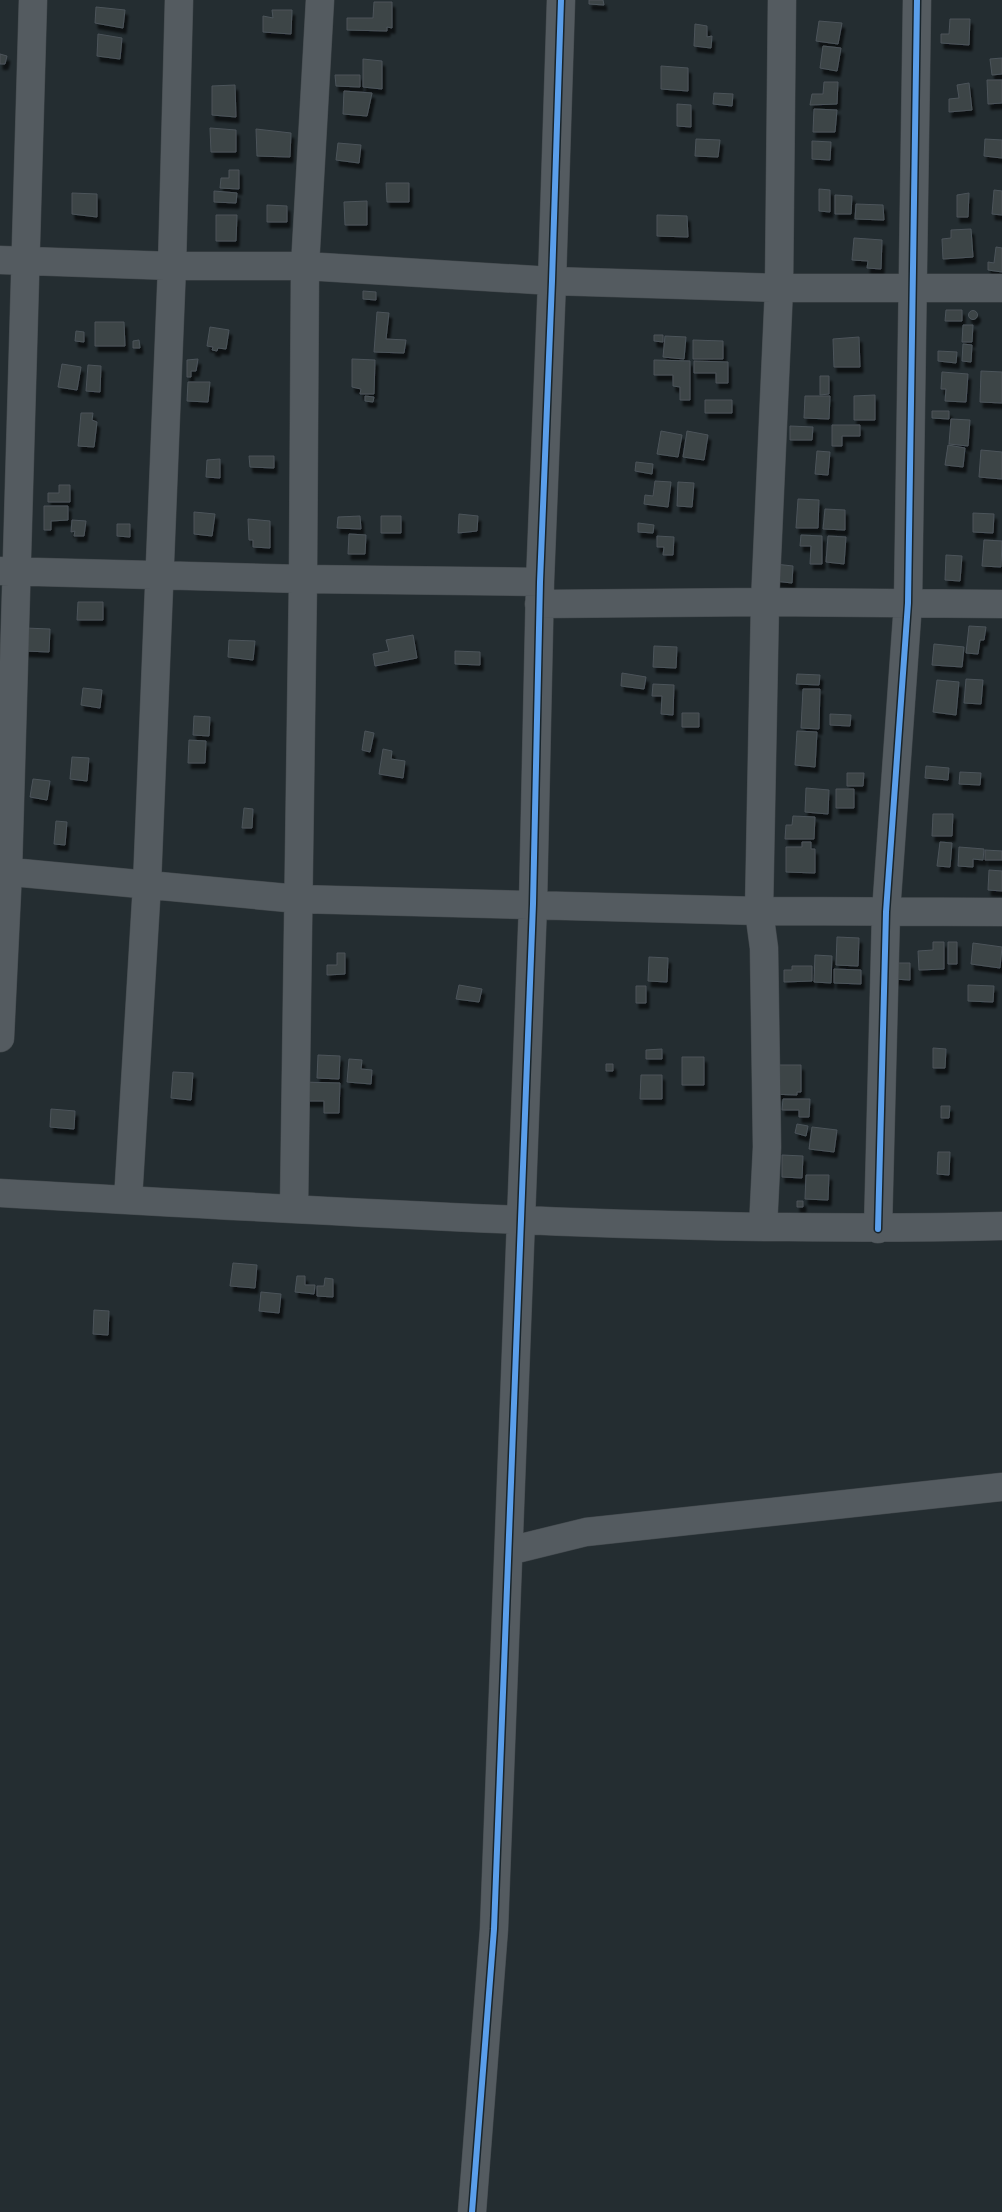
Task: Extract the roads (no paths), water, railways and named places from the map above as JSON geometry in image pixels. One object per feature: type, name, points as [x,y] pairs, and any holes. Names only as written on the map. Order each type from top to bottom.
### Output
[{"type":"street","points":[[0,1038],[13,261],[33,0]]},
{"type":"street","points":[[128,1200],[147,884],[172,266],[179,0]]},
{"type":"street","points":[[294,1208],[303,579],[304,266],[320,0]]},
{"type":"street","points":[[472,2212],[494,1928],[533,904],[539,593],[561,0]]},
{"type":"street","points":[[763,1227],[767,1147],[764,948],[759,911],[765,602],[778,288],[782,0]]},
{"type":"street","points":[[878,1229],[886,912],[908,603],[917,0]]},
{"type":"street","points":[[13,261],[172,266],[304,266],[552,281],[778,288],[1002,288]]},
{"type":"street","points":[[8,571],[303,579],[539,593],[765,602],[1002,604]]},
{"type":"street","points":[[4,871],[298,898],[759,911],[1002,912]]},
{"type":"street","points":[[0,1193],[520,1220],[878,1229],[1002,1226]]},
{"type":"street","points":[[509,1551],[586,1532],[1002,1487]]}]
